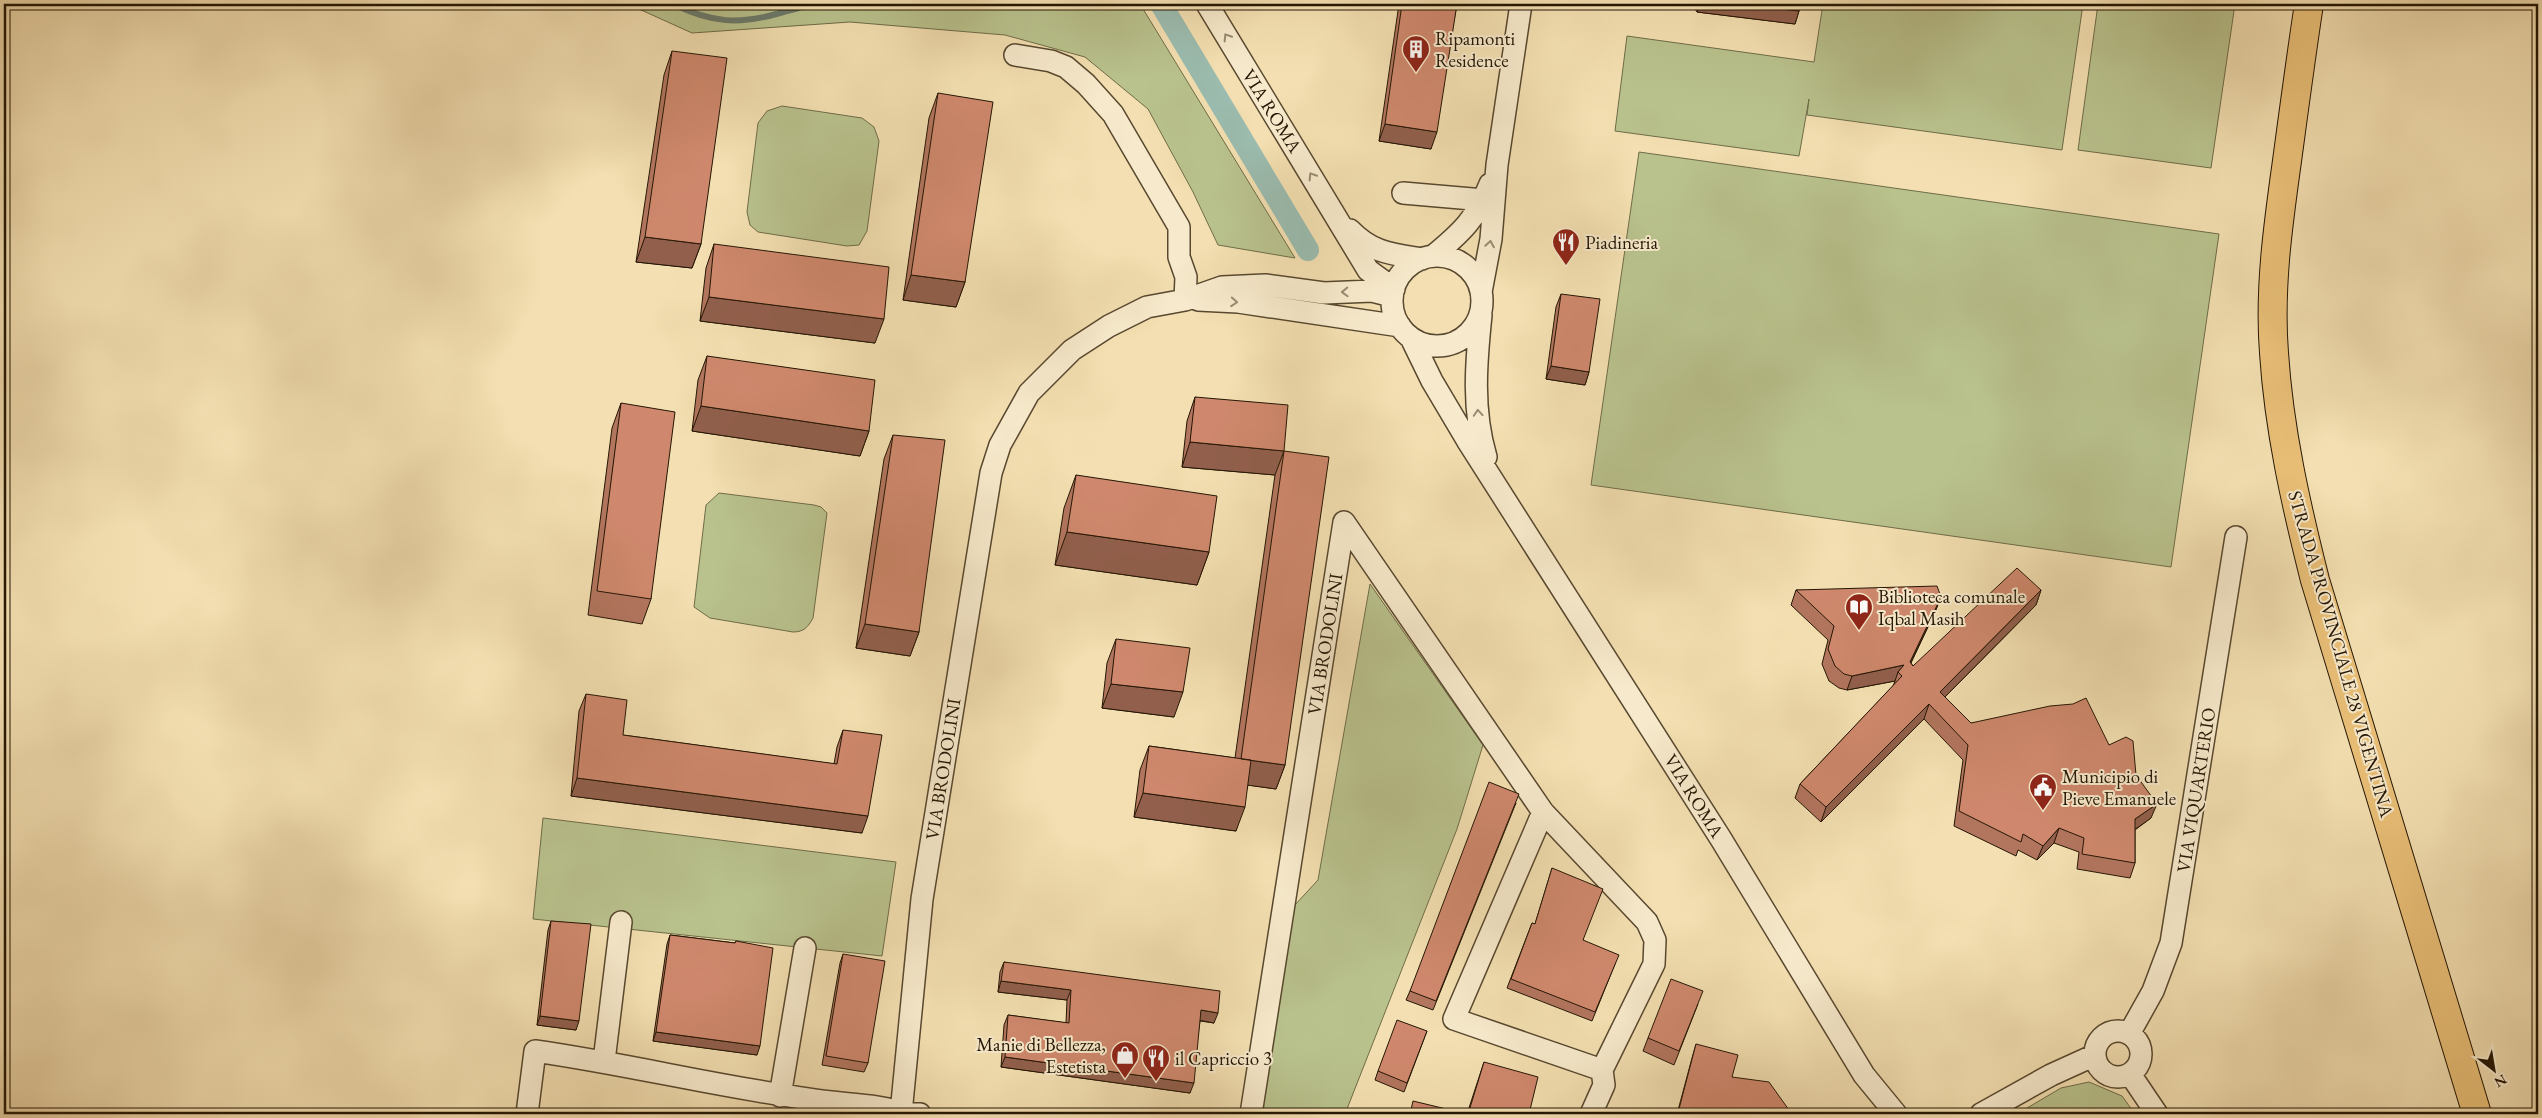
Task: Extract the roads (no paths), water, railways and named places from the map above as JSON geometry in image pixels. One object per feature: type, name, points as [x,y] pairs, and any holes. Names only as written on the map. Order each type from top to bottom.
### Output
[{"type":"main road","name":"STRADA PROVINCIALE 28 VIGENTINA","points":[[2309,4],[2278,227],[2273,285],[2274,352],[2281,420],[2293,494],[2315,580],[2477,1114]]},
{"type":"street","name":"VIA ROMA","points":[[1207,4],[1368,270],[1393,292]]},
{"type":"street","points":[[1427,258],[1446,257],[1464,265],[1477,280],[1482,301],[1475,326],[1462,338],[1446,346],[1428,345],[1406,332],[1394,312],[1393,292],[1400,276],[1410,266],[1427,258],[1462,232],[1484,200],[1498,165],[1521,4]]},
{"type":"street","points":[[1015,55],[1051,61],[1066,66],[1086,84],[1113,114],[1180,227],[1179,257],[1186,277],[1185,300]]},
{"type":"street","name":"VIA ROMA","points":[[1492,477],[1479,433],[1475,369],[1498,165]]},
{"type":"street","points":[[1402,193],[1484,200]]},
{"type":"street","name":"VIA ROMA","points":[[1338,218],[1361,242],[1382,253],[1427,258]]},
{"type":"street","name":"VIA BRODOLINI","points":[[907,1114],[922,899],[991,473],[1000,445],[1029,393],[1072,350],[1109,326],[1147,307],[1185,300],[1222,287],[1265,285],[1324,293],[1393,292]]},
{"type":"street","name":"VIA BRODOLINI","points":[[1185,300],[1238,302],[1406,332]]},
{"type":"street","name":"VIA ROMA","points":[[1406,332],[1432,381],[1721,839],[1864,1075],[1896,1114]]},
{"type":"street","name":"VIA BRODOLINI","points":[[1251,1114],[1344,522],[1543,812]]},
{"type":"street","name":"VIA VIQUARTERIO","points":[[2130,1034],[2153,991],[2171,943],[2236,537]]},
{"type":"street","points":[[1591,1114],[1604,1085],[1602,1070],[1654,964],[1655,940],[1647,922],[1543,812],[1454,1019],[1602,1070]]},
{"type":"street","points":[[604,1061],[621,922]]},
{"type":"street","points":[[780,1096],[805,948]]},
{"type":"street","points":[[2116,1031],[2130,1034],[2140,1046],[2141,1054],[2136,1069],[2130,1074],[2114,1077],[2107,1075],[2096,1063],[2095,1048],[2103,1037],[2116,1031]]},
{"type":"street","points":[[527,1114],[535,1051],[604,1061],[780,1096],[907,1114]]},
{"type":"street","points":[[1981,1114],[2051,1075],[2094,1055]]},
{"type":"street","points":[[2130,1074],[2157,1114],[2162,1114]]},
{"type":"waterway","points":[[673,4],[700,15],[726,20],[765,17],[810,4]]},
{"type":"waterway","points":[[1161,4],[1308,250]]},
{"type":"place","name":"Ripamonti Residence","points":[[1416,73]]},
{"type":"place","name":"Piadineria","points":[[1566,266]]},
{"type":"place","name":"Biblioteca comunale Iqbal Masih","points":[[1859,631]]},
{"type":"place","name":"Municipio di Pieve Emanuele","points":[[2043,811]]},
{"type":"place","name":"Manie di Bellezza, Estetista","points":[[1125,1079]]},
{"type":"place","name":"il Capriccio 3","points":[[1156,1082]]}]
